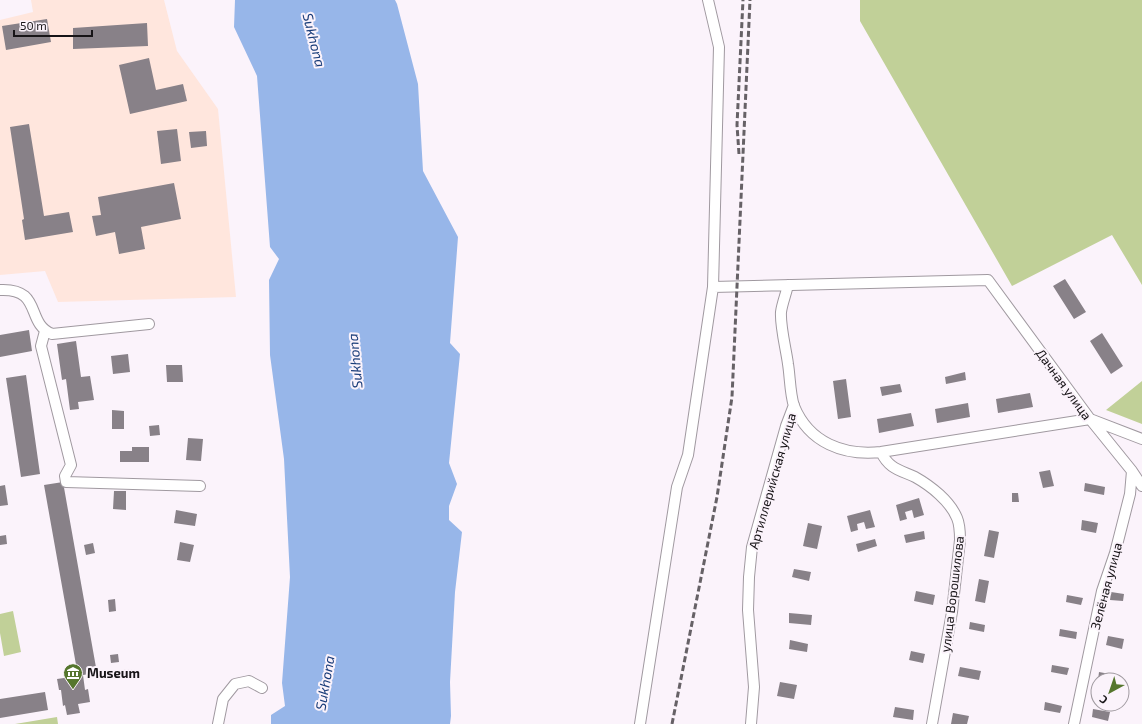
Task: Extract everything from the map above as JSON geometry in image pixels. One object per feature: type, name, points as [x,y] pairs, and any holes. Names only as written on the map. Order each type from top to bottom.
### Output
[{"type":"street","points":[[640,724],[677,487],[688,455],[713,287],[719,47],[708,0]]},
{"type":"street","name":"Дачная улица","points":[[788,286],[988,280],[1090,419],[1132,471],[1142,486]]},
{"type":"street","points":[[713,287],[788,286]]},
{"type":"street","name":"Артиллерийская улица","points":[[788,286],[781,312],[794,405],[803,423],[810,431],[825,443],[850,452],[865,454],[1090,419]]},
{"type":"street","points":[[0,290],[10,289],[24,295],[33,308],[39,324],[45,332],[52,334],[149,324]]},
{"type":"street","points":[[45,332],[41,346],[71,465],[65,476],[66,482],[200,486]]},
{"type":"street","name":"Артиллерийская улица","points":[[751,724],[754,687],[748,610],[752,547],[786,426],[794,405]]},
{"type":"street","points":[[1090,419],[1142,439]]},
{"type":"street","name":"улица Ворошилова","points":[[881,452],[885,460],[890,465],[925,483],[944,500],[958,518],[960,540],[952,612],[932,724]]},
{"type":"street","name":"Зелёная улица","points":[[1074,724],[1102,591],[1117,546],[1130,494],[1132,471]]},
{"type":"street","points":[[218,724],[223,699],[235,684],[249,681],[262,688]]},
{"type":"shaded area","points":[[31,0],[164,0],[177,51],[218,109],[236,297],[58,302],[45,271],[0,275],[0,20],[33,12]]},
{"type":"green space","points":[[860,0],[1142,0],[1142,285],[1112,235],[1012,286],[860,21]]},
{"type":"green space","points":[[1142,381],[1142,424],[1106,410]]},
{"type":"green space","points":[[13,611],[21,652],[4,656],[0,633],[0,614]]},
{"type":"green space","points":[[57,717],[58,724],[15,724]]},
{"type":"water","name":"Sukhona","points":[[235,0],[395,0],[397,4],[418,84],[423,171],[458,237],[450,343],[460,354],[449,463],[457,484],[449,506],[449,520],[462,532],[455,592],[450,682],[450,724],[271,724],[271,715],[285,706],[282,683],[290,577],[284,459],[270,355],[269,280],[279,259],[270,247],[257,76],[234,27]]},
{"type":"building","points":[[47,19],[51,42],[6,50],[2,26]]},
{"type":"building","points":[[147,23],[148,46],[73,49],[73,28]]},
{"type":"building","points":[[149,58],[156,90],[183,84],[187,101],[130,114],[119,65]]},
{"type":"building","points":[[29,124],[44,216],[69,212],[73,232],[25,240],[22,220],[24,219],[10,127]]},
{"type":"building","points":[[177,129],[181,161],[161,164],[157,131]]},
{"type":"building","points":[[206,131],[207,146],[191,148],[189,132]]},
{"type":"building","points":[[174,183],[181,219],[141,227],[145,249],[119,254],[115,232],[96,236],[92,216],[101,215],[98,197]]},
{"type":"building","points":[[1065,279],[1086,312],[1074,319],[1053,286]]},
{"type":"building","points":[[29,330],[32,351],[0,357],[0,335]]},
{"type":"building","points":[[1102,333],[1123,366],[1111,374],[1090,341]]},
{"type":"building","points":[[76,341],[81,377],[90,376],[94,400],[78,402],[79,409],[70,410],[66,379],[62,380],[57,344]]},
{"type":"building","points":[[128,354],[130,372],[113,374],[111,356]]},
{"type":"building","points":[[166,365],[182,365],[183,382],[167,382]]},
{"type":"building","points":[[965,372],[966,380],[946,384],[945,377]]},
{"type":"building","points":[[26,375],[40,474],[21,477],[6,378]]},
{"type":"building","points":[[846,379],[851,417],[838,419],[833,381]]},
{"type":"building","points":[[900,384],[902,392],[882,396],[880,387]]},
{"type":"building","points":[[1030,393],[1033,407],[998,413],[996,399]]},
{"type":"building","points":[[968,403],[970,417],[937,423],[935,409]]},
{"type":"building","points":[[112,410],[124,411],[124,429],[112,429]]},
{"type":"building","points":[[911,413],[914,426],[879,433],[877,419]]},
{"type":"building","points":[[159,425],[160,435],[150,436],[149,426]]},
{"type":"building","points":[[188,438],[203,439],[201,461],[186,460]]},
{"type":"building","points":[[132,447],[149,447],[149,462],[120,462],[120,451],[132,451]]},
{"type":"building","points":[[1050,470],[1054,486],[1043,488],[1039,472]]},
{"type":"building","points":[[63,482],[97,673],[83,675],[85,690],[88,689],[90,702],[78,704],[80,713],[67,715],[65,705],[63,706],[61,690],[59,690],[57,679],[78,676],[44,485]]},
{"type":"building","points":[[1085,483],[1105,487],[1104,495],[1084,491]]},
{"type":"building","points":[[5,485],[8,505],[0,506],[0,486]]},
{"type":"building","points":[[114,491],[126,491],[126,510],[113,509]]},
{"type":"building","points":[[1012,493],[1018,493],[1019,502],[1012,502]]},
{"type":"building","points":[[919,498],[924,515],[914,518],[912,510],[905,512],[907,519],[900,521],[896,505]]},
{"type":"building","points":[[176,510],[197,514],[195,526],[174,523]]},
{"type":"building","points":[[870,510],[875,527],[866,529],[864,522],[857,524],[858,530],[851,532],[847,516]]},
{"type":"building","points":[[1082,520],[1098,523],[1096,533],[1081,530]]},
{"type":"building","points":[[808,523],[822,526],[817,549],[803,546]]},
{"type":"building","points":[[989,530],[999,532],[994,558],[984,556]]},
{"type":"building","points":[[924,531],[925,539],[906,543],[904,535]]},
{"type":"building","points":[[6,535],[7,544],[0,545],[0,536]]},
{"type":"building","points":[[875,539],[877,546],[858,552],[856,544]]},
{"type":"building","points":[[180,542],[194,545],[190,562],[177,560]]},
{"type":"building","points":[[93,543],[95,553],[86,555],[84,545]]},
{"type":"building","points":[[794,569],[811,572],[809,581],[792,577]]},
{"type":"building","points":[[979,579],[989,581],[985,603],[975,601]]},
{"type":"building","points":[[916,591],[935,595],[933,605],[914,601]]},
{"type":"building","points":[[1111,592],[1124,594],[1123,601],[1110,600]]},
{"type":"building","points":[[1067,595],[1083,598],[1081,605],[1066,602]]},
{"type":"building","points":[[115,599],[116,611],[109,612],[108,600]]},
{"type":"building","points":[[789,613],[812,615],[811,625],[789,623]]},
{"type":"building","points":[[970,622],[985,625],[984,632],[969,629]]},
{"type":"building","points":[[1060,629],[1077,632],[1076,639],[1059,636]]},
{"type":"building","points":[[1108,636],[1124,639],[1122,649],[1106,645]]},
{"type":"building","points":[[790,640],[808,644],[807,652],[789,649]]},
{"type":"building","points":[[911,651],[925,654],[923,663],[909,660]]},
{"type":"building","points":[[118,654],[119,662],[111,663],[110,655]]},
{"type":"building","points":[[1052,665],[1069,668],[1067,675],[1051,672]]},
{"type":"building","points":[[960,667],[981,671],[979,680],[958,676]]},
{"type":"building","points":[[131,669],[132,676],[123,677],[122,670]]},
{"type":"building","points":[[780,682],[797,685],[794,699],[777,696]]},
{"type":"building","points":[[45,692],[48,710],[0,718],[0,699]]},
{"type":"building","points":[[1045,702],[1062,706],[1060,713],[1044,710]]},
{"type":"building","points":[[895,707],[914,710],[913,720],[893,717]]},
{"type":"building","points":[[1093,712],[1110,712],[1108,721],[1092,717]]},
{"type":"building","points":[[953,713],[969,716],[967,724],[951,724]]},
{"type":"railway","points":[[739,154],[737,125],[743,0]]},
{"type":"railway","points":[[672,724],[717,497],[732,397],[750,0]]},
{"type":"place","name":"Museum","points":[[73,690]]}]
